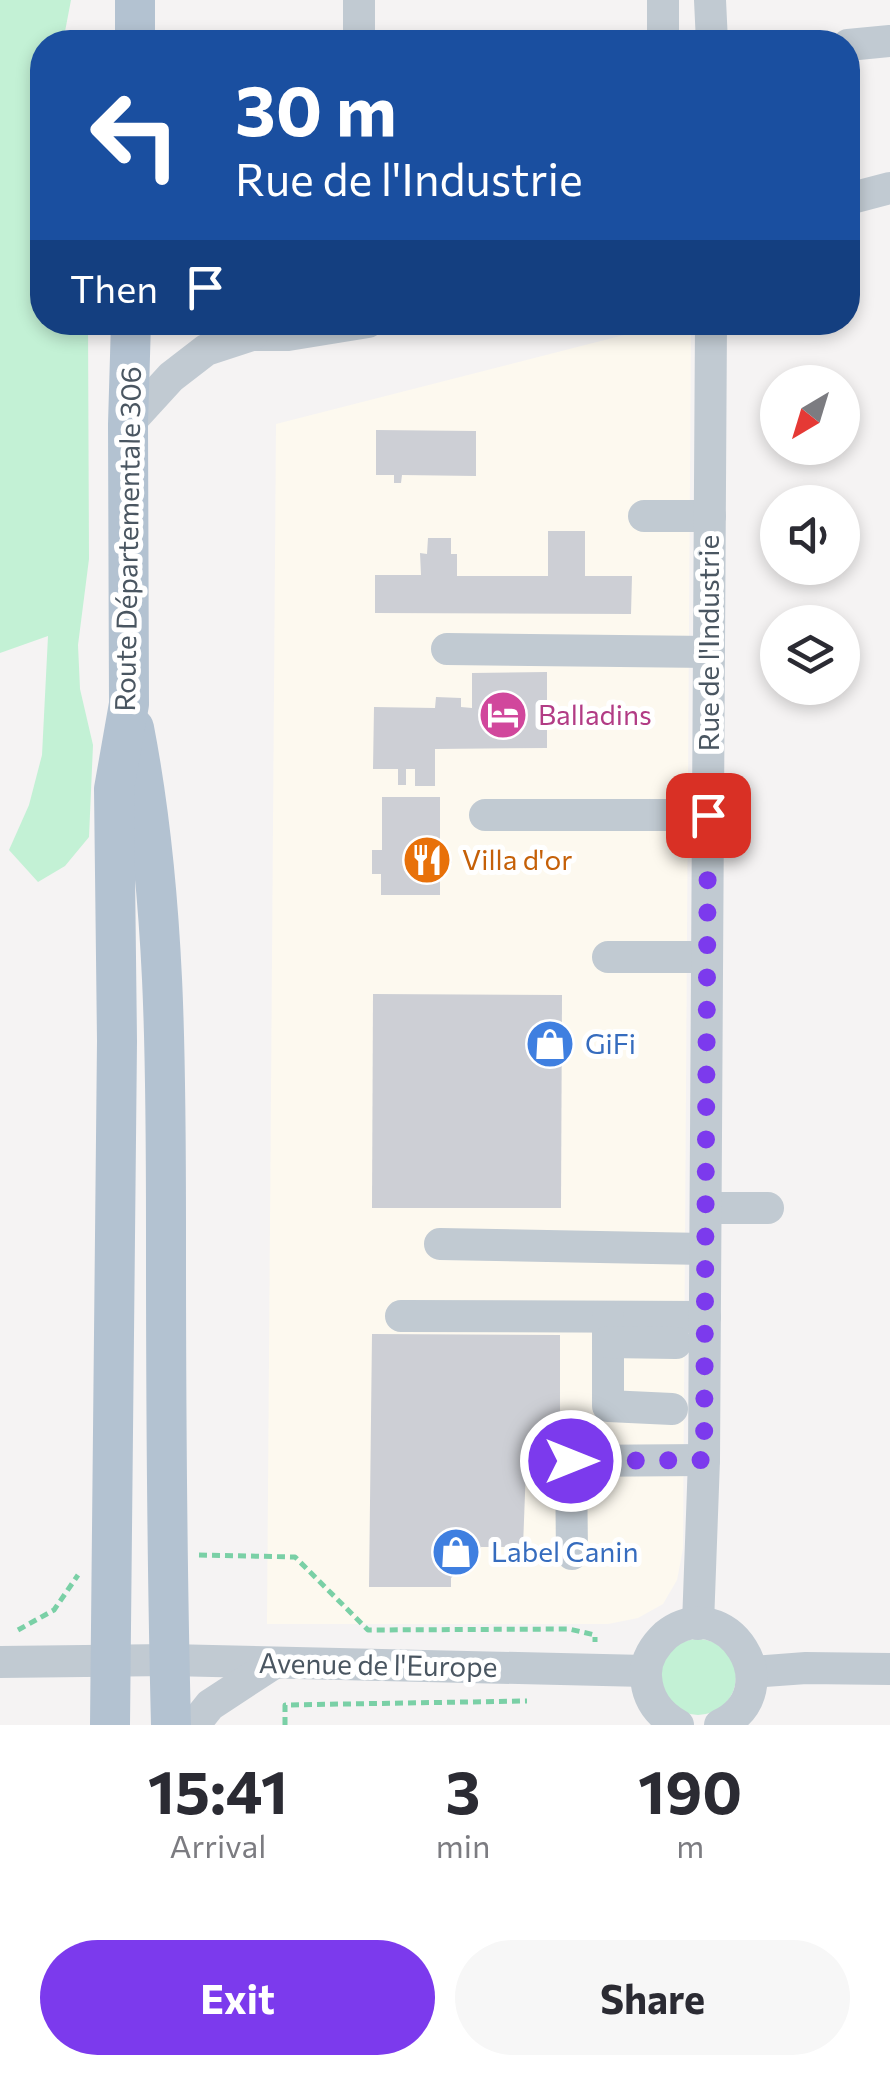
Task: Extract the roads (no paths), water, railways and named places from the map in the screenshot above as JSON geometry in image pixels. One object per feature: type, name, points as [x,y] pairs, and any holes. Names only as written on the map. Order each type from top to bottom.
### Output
[{"type":"main road","points":[[135,0],[135,30]]},
{"type":"main road","name":"Route Départementale 306","points":[[110,1725],[116,1114],[114,789],[129,704],[131,335]]},
{"type":"main road","points":[[129,704],[149,810],[166,1043],[171,1725]]},
{"type":"street","points":[[359,0],[359,30]]},
{"type":"street","points":[[663,0],[664,30]]},
{"type":"street","points":[[710,0],[711,30]]},
{"type":"street","points":[[860,44],[890,41]]},
{"type":"street","points":[[860,196],[890,188]]},
{"type":"street","points":[[128,424],[171,377],[206,350],[252,335],[288,335]]},
{"type":"street","name":"Rue de l'Industrie","points":[[698,1624],[706,1249],[710,335]]},
{"type":"street","points":[[644,516],[710,516]]},
{"type":"street","points":[[447,649],[709,652]]},
{"type":"street","points":[[486,815],[708,815]]},
{"type":"street","points":[[608,958],[707,957]]},
{"type":"street","points":[[706,1208],[768,1208]]},
{"type":"street","points":[[440,1244],[706,1249]]},
{"type":"street","points":[[401,1316],[608,1330],[676,1343]]},
{"type":"street","points":[[608,1330],[705,1318]]},
{"type":"street","points":[[608,1330],[608,1406],[672,1409]]},
{"type":"street","points":[[572,1554],[571,1461],[704,1460]]},
{"type":"street","points":[[678,1725],[655,1706],[645,1671],[662,1638],[698,1624],[712,1625],[734,1638],[743,1648],[752,1672],[746,1701],[738,1713],[720,1725]]},
{"type":"street","name":"Avenue de l'Europe","points":[[0,1662],[169,1660],[645,1671]]},
{"type":"street","points":[[194,1725],[210,1705],[270,1665]]},
{"type":"street","points":[[752,1672],[890,1669]]},
{"type":"place","name":"Balladins","points":[[503,715]]},
{"type":"place","name":"Villa d'or","points":[[427,860]]},
{"type":"place","name":"GiFi","points":[[550,1044]]},
{"type":"place","name":"Label Canin","points":[[456,1552]]}]
